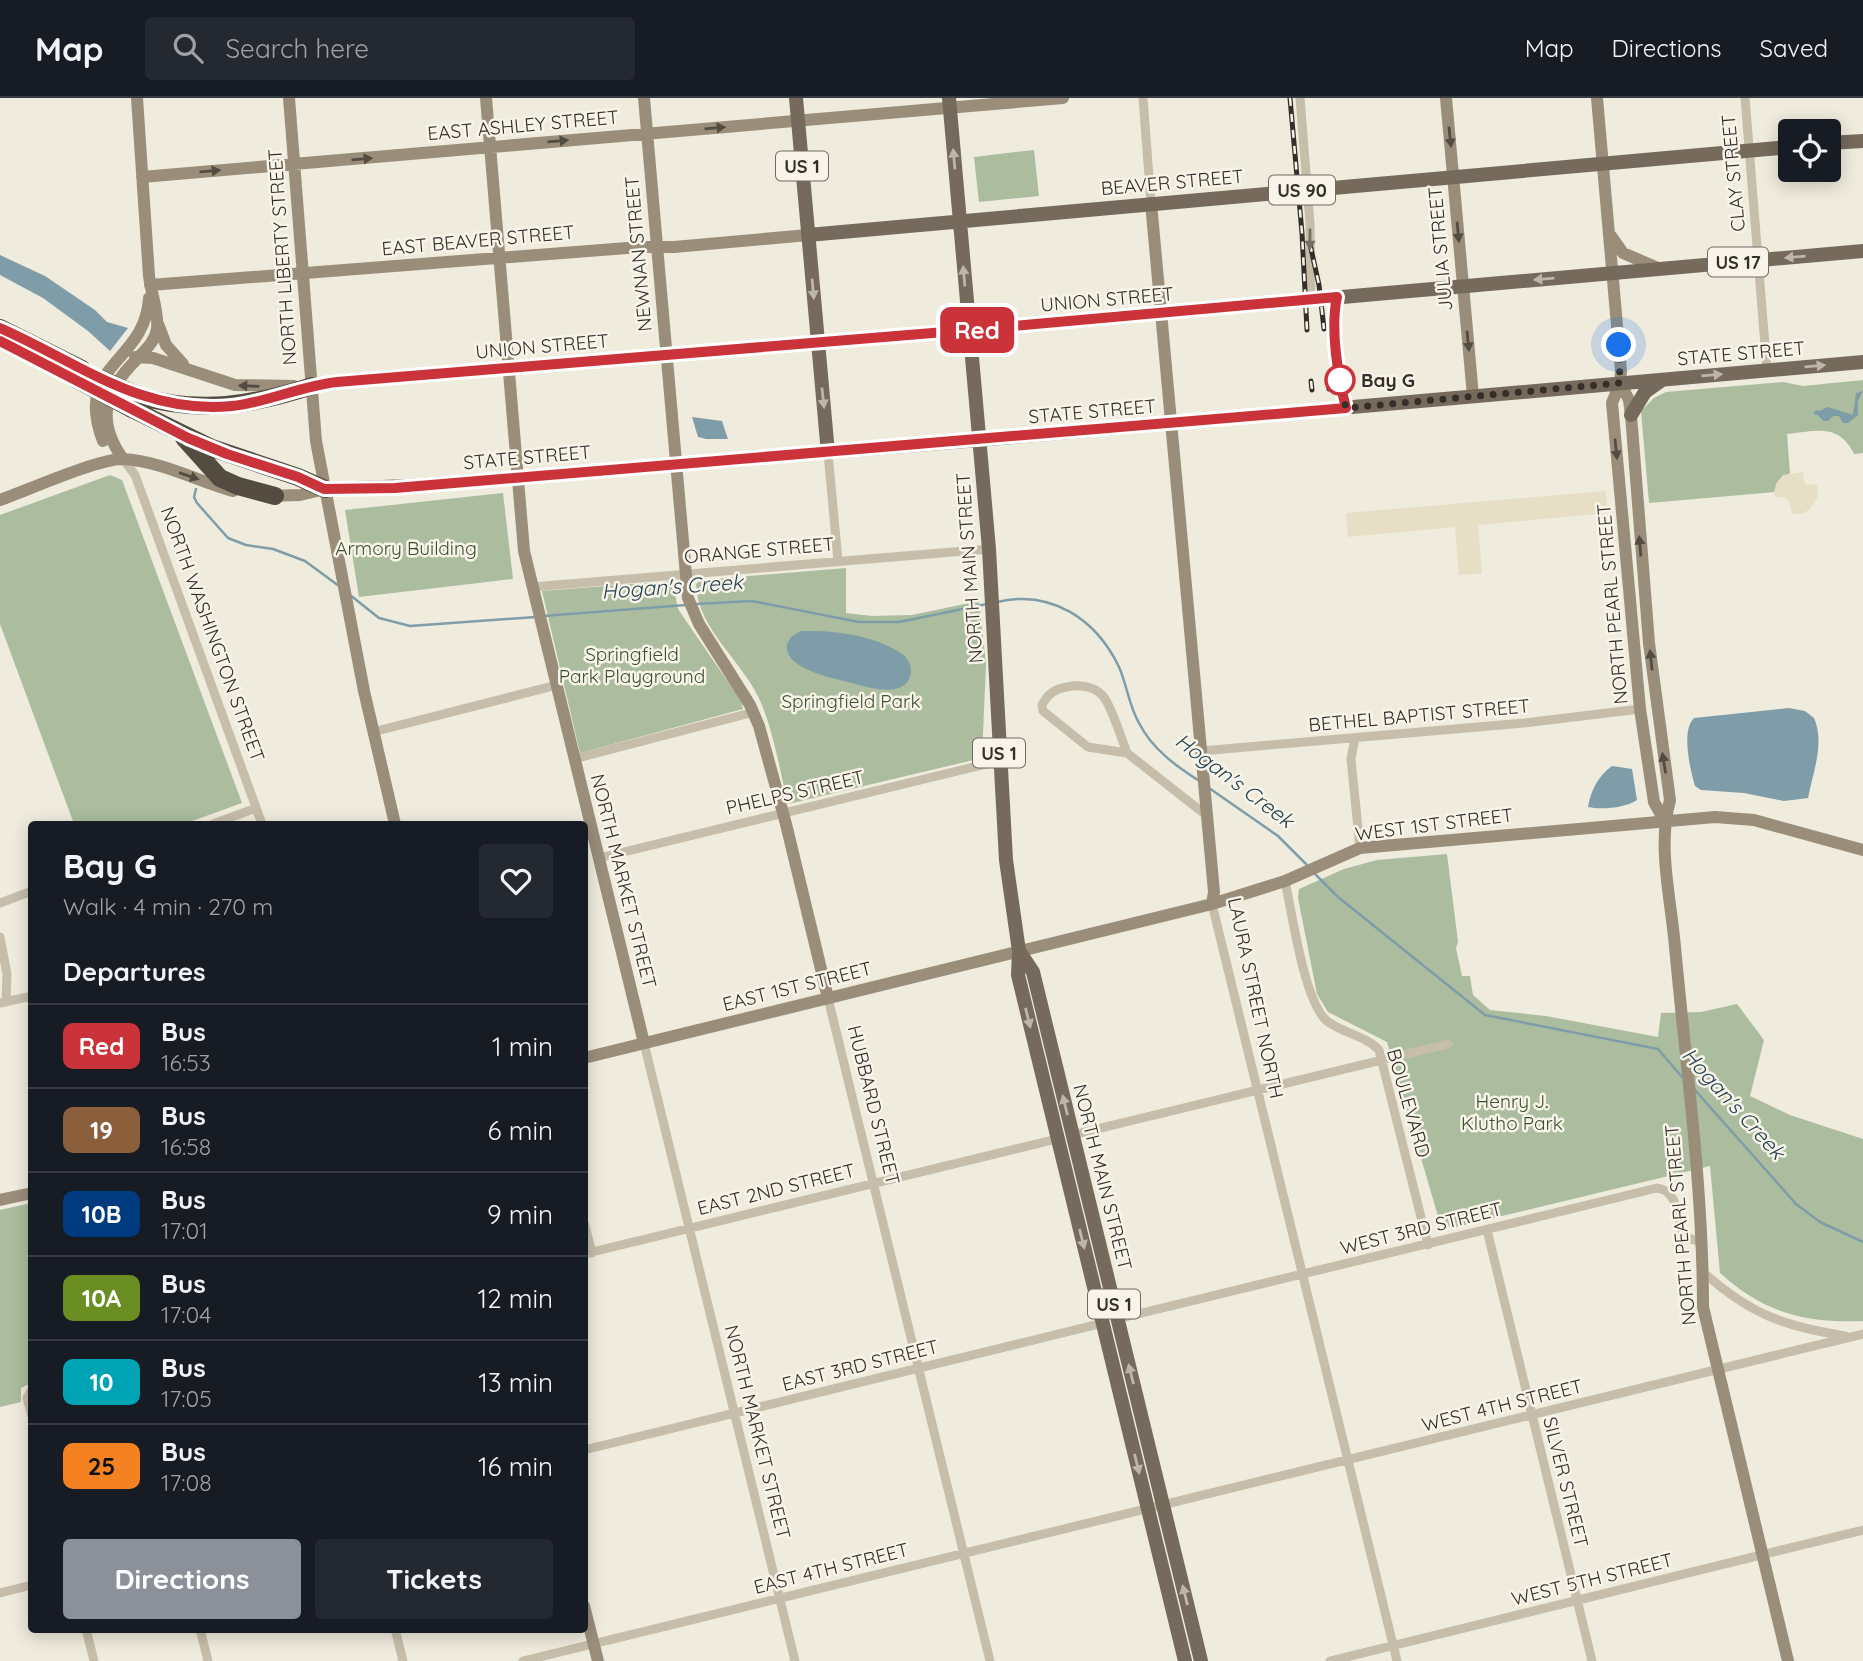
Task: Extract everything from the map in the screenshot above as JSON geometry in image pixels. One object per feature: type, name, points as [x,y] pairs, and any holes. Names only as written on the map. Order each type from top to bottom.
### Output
[{"type":"highway","points":[[0,328],[79,374]]},
{"type":"highway","points":[[0,341],[79,374],[136,402],[176,431],[220,478],[275,496]]},
{"type":"highway","points":[[136,402],[229,406],[260,401],[312,386]]},
{"type":"highway","points":[[176,431],[227,454],[298,477],[324,489]]},
{"type":"main road","name":"US 1","points":[[796,98],[828,453]]},
{"type":"main road","name":"NORTH MAIN STREET","points":[[949,103],[989,549],[999,761],[1006,860],[1019,951],[1018,975],[1057,1139],[1163,1505],[1201,1661]]},
{"type":"main road","points":[[1841,143],[1863,141]]},
{"type":"main road","name":"BEAVER STREET","points":[[808,235],[1778,148]]},
{"type":"main road","name":"UNION STREET","points":[[312,386],[1863,251]]},
{"type":"main road","name":"STATE STREET","points":[[324,489],[379,489],[828,453],[1863,362]]},
{"type":"main road","points":[[1631,415],[1645,392],[1655,383],[1666,379]]},
{"type":"main road","name":"NORTH MAIN STREET","points":[[1019,951],[1033,972],[1072,1135],[1148,1509],[1185,1661]]},
{"type":"street","name":"NORTH WASHINGTON STREET","points":[[137,98],[156,335],[113,389],[106,413],[111,440],[135,475],[261,821]]},
{"type":"street","name":"NORTH LIBERTY STREET","points":[[289,98],[315,434],[373,732],[393,821]]},
{"type":"street","name":"NORTH MARKET STREET","points":[[486,98],[520,522],[532,587],[795,1661]]},
{"type":"street","name":"NEWNAN STREET","points":[[644,98],[685,574]]},
{"type":"street","name":"EAST ASHLEY STREET","points":[[142,177],[797,121],[949,103],[1063,98]]},
{"type":"street","points":[[1143,98],[1151,203]]},
{"type":"street","points":[[1300,98],[1308,189],[1311,300]]},
{"type":"street","name":"JULIA STREET","points":[[1446,98],[1473,396]]},
{"type":"street","name":"NORTH PEARL STREET","points":[[1597,98],[1621,371],[1620,383],[1612,403],[1640,709],[1654,802],[1664,820]]},
{"type":"street","name":"CLAY STREET","points":[[1745,98],[1768,370]]},
{"type":"street","name":"LAURA STREET NORTH","points":[[1151,203],[1214,892],[1212,904],[1396,1661]]},
{"type":"street","points":[[1609,230],[1623,253],[1658,269]]},
{"type":"street","name":"EAST BEAVER STREET","points":[[150,285],[808,235]]},
{"type":"street","name":"NORTH WASHINGTON STREET","points":[[123,459],[106,446],[94,411],[99,385],[143,326],[150,285]]},
{"type":"street","name":"UNION STREET","points":[[156,319],[168,348],[189,368]]},
{"type":"street","name":"UNION STREET","points":[[116,363],[139,357],[153,358],[239,386],[312,386]]},
{"type":"street","name":"NORTH PEARL STREET","points":[[1620,383],[1629,400],[1631,415],[1648,634],[1670,800],[1664,820],[1691,1117],[1705,1318],[1788,1661]]},
{"type":"street","points":[[828,453],[838,561]]},
{"type":"street","points":[[0,500],[104,462],[123,459],[238,492],[275,496],[300,495],[324,489]]},
{"type":"street","name":"ORANGE STREET","points":[[532,587],[989,549]]},
{"type":"street","name":"HUBBARD STREET","points":[[685,574],[693,612],[754,712],[782,813],[990,1661]]},
{"type":"street","points":[[373,732],[557,685]]},
{"type":"street","points":[[1127,753],[1103,695],[1076,685],[1055,689],[1042,705],[1043,711],[1088,747],[1127,753],[1206,815]]},
{"type":"street","name":"BETHEL BAPTIST STREET","points":[[1201,751],[1640,709]]},
{"type":"street","points":[[574,760],[754,712]]},
{"type":"street","points":[[1355,738],[1351,759],[1360,848]]},
{"type":"street","name":"PHELPS STREET","points":[[599,858],[999,761]]},
{"type":"street","points":[[221,821],[256,808]]},
{"type":"street","name":"WEST 1ST STREET","points":[[1019,951],[1212,904],[1285,881],[1360,848],[1715,817],[1754,820],[1863,850]]},
{"type":"street","name":"BOULEVARD","points":[[1285,881],[1309,988],[1318,1012],[1328,1023],[1379,1049],[1428,1245]]},
{"type":"street","points":[[0,903],[28,892]]},
{"type":"street","points":[[0,937],[8,974],[3,1002],[28,997]]},
{"type":"street","name":"EAST 1ST STREET","points":[[588,1057],[1019,951]]},
{"type":"street","points":[[1072,1135],[1448,1044]]},
{"type":"street","name":"EAST 2ND STREET","points":[[588,1253],[1057,1139]]},
{"type":"street","name":"WEST 3RD STREET","points":[[1110,1321],[1658,1188],[1672,1194],[1683,1236],[1700,1242]]},
{"type":"street","points":[[0,1200],[28,1194]]},
{"type":"street","name":"SILVER STREET","points":[[1487,1230],[1592,1661]]},
{"type":"street","points":[[1703,1272],[1741,1303],[1764,1315],[1789,1325],[1851,1337]]},
{"type":"street","name":"EAST 3RD STREET","points":[[588,1449],[1110,1321]]},
{"type":"street","name":"WEST 4TH STREET","points":[[1148,1509],[1863,1334]]},
{"type":"street","name":"EAST 4TH STREET","points":[[523,1661],[1148,1509]]},
{"type":"street","name":"WEST 5TH STREET","points":[[1330,1661],[1863,1530]]},
{"type":"street","points":[[0,1593],[28,1586]]},
{"type":"street","points":[[588,1621],[598,1661]]},
{"type":"street","points":[[87,1633],[94,1661]]},
{"type":"street","points":[[201,1633],[208,1661]]},
{"type":"street","points":[[396,1633],[403,1661]]},
{"type":"green space","points":[[1034,150],[1039,196],[979,202],[974,157]]},
{"type":"green space","points":[[1863,380],[1863,453],[1854,454],[1841,437],[1826,431],[1787,434],[1790,473],[1783,477],[1775,492],[1649,503],[1641,411],[1654,398],[1666,392],[1783,382],[1803,386]]},
{"type":"green space","points":[[110,475],[122,480],[242,803],[192,821],[73,821],[0,624],[0,515]]},
{"type":"green space","name":"Armory Building","points":[[503,493],[513,579],[359,597],[345,510]]},
{"type":"green space","name":"Springfield Park","points":[[846,568],[846,613],[872,616],[912,615],[979,601],[986,664],[982,758],[788,804],[762,705],[745,674],[704,616],[698,601],[696,584],[701,580]]},
{"type":"green space","name":"Springfield Park Playground","points":[[670,581],[680,612],[741,701],[743,709],[580,753],[542,591]]},
{"type":"green space","name":"Henry J. Klutho Park","points":[[1447,854],[1458,942],[1456,948],[1462,976],[1470,976],[1473,995],[1490,1010],[1546,1016],[1658,1037],[1661,1013],[1701,1012],[1737,1004],[1764,1040],[1750,1096],[1790,1115],[1863,1139],[1863,1321],[1822,1320],[1786,1313],[1753,1298],[1720,1273],[1710,1166],[1456,1227],[1443,1226],[1387,1042],[1328,1012],[1317,994],[1298,898],[1299,889],[1344,869],[1377,860]]},
{"type":"green space","points":[[28,1204],[28,1384],[21,1388],[21,1402],[0,1407],[0,1210]]},
{"type":"shaded area","points":[[1803,472],[1807,485],[1817,484],[1818,497],[1810,509],[1795,514],[1785,497],[1775,497],[1774,493],[1776,484],[1783,475]]},
{"type":"shaded area","points":[[1606,491],[1608,513],[1478,525],[1482,574],[1459,575],[1455,527],[1348,537],[1346,513]]},
{"type":"water","points":[[0,255],[45,276],[95,310],[107,322],[128,328],[110,351],[43,298],[0,275]]},
{"type":"water","points":[[1863,391],[1858,401],[1858,415],[1848,423],[1843,423],[1839,416],[1823,421],[1813,414],[1816,410],[1828,407],[1853,415],[1856,393]]},
{"type":"water","points":[[692,417],[722,421],[728,439],[698,437]]},
{"type":"water","points":[[802,631],[853,635],[890,647],[908,661],[911,671],[909,680],[896,689],[878,689],[834,679],[801,667],[788,653],[787,645],[795,634]]},
{"type":"water","points":[[1789,708],[1805,711],[1814,718],[1817,728],[1817,758],[1808,798],[1784,801],[1744,793],[1701,790],[1695,786],[1687,740],[1694,718]]},
{"type":"water","points":[[1612,766],[1632,769],[1637,800],[1613,808],[1588,807],[1596,784]]},
{"type":"waterway","name":"Hogan's Creek","points":[[196,489],[194,497],[197,503],[228,538],[246,545],[273,549],[305,561],[339,586]]},
{"type":"waterway","name":"Hogan's Creek","points":[[350,595],[379,618],[410,626],[536,617]]},
{"type":"waterway","name":"Hogan's Creek","points":[[997,602],[1036,600],[1053,604],[1085,622],[1098,635],[1119,667],[1133,710],[1144,732],[1166,757],[1201,782]]},
{"type":"waterway","name":"Hogan's Creek","points":[[696,604],[752,601],[859,622],[899,622],[987,604]]},
{"type":"waterway","name":"Hogan's Creek","points":[[543,616],[686,605]]},
{"type":"waterway","name":"Hogan's Creek","points":[[1209,788],[1278,836],[1308,866]]},
{"type":"waterway","name":"Hogan's Creek","points":[[1315,874],[1338,897],[1485,1015],[1658,1049],[1682,1077]]},
{"type":"waterway","name":"Hogan's Creek","points":[[1694,1089],[1796,1204],[1820,1222],[1863,1242]]},
{"type":"railway","points":[[1290,98],[1302,233],[1307,330]]},
{"type":"railway","points":[[1310,244],[1319,285],[1324,329]]},
{"type":"railway","points":[[1328,379],[1329,389]]},
{"type":"railway","points":[[1311,381],[1312,390]]},
{"type":"bus line","name":"Red","points":[[0,328],[108,383],[145,398],[189,406],[213,407],[251,403],[337,382],[1337,297],[1334,316],[1341,392],[1346,408],[395,488],[324,489],[298,477],[200,443],[0,341]]},
{"type":"place","name":"Bay G","points":[[1340,380]]},
{"type":"route","points":[[1340,380],[1346,408],[1620,383],[1619,345]]}]
